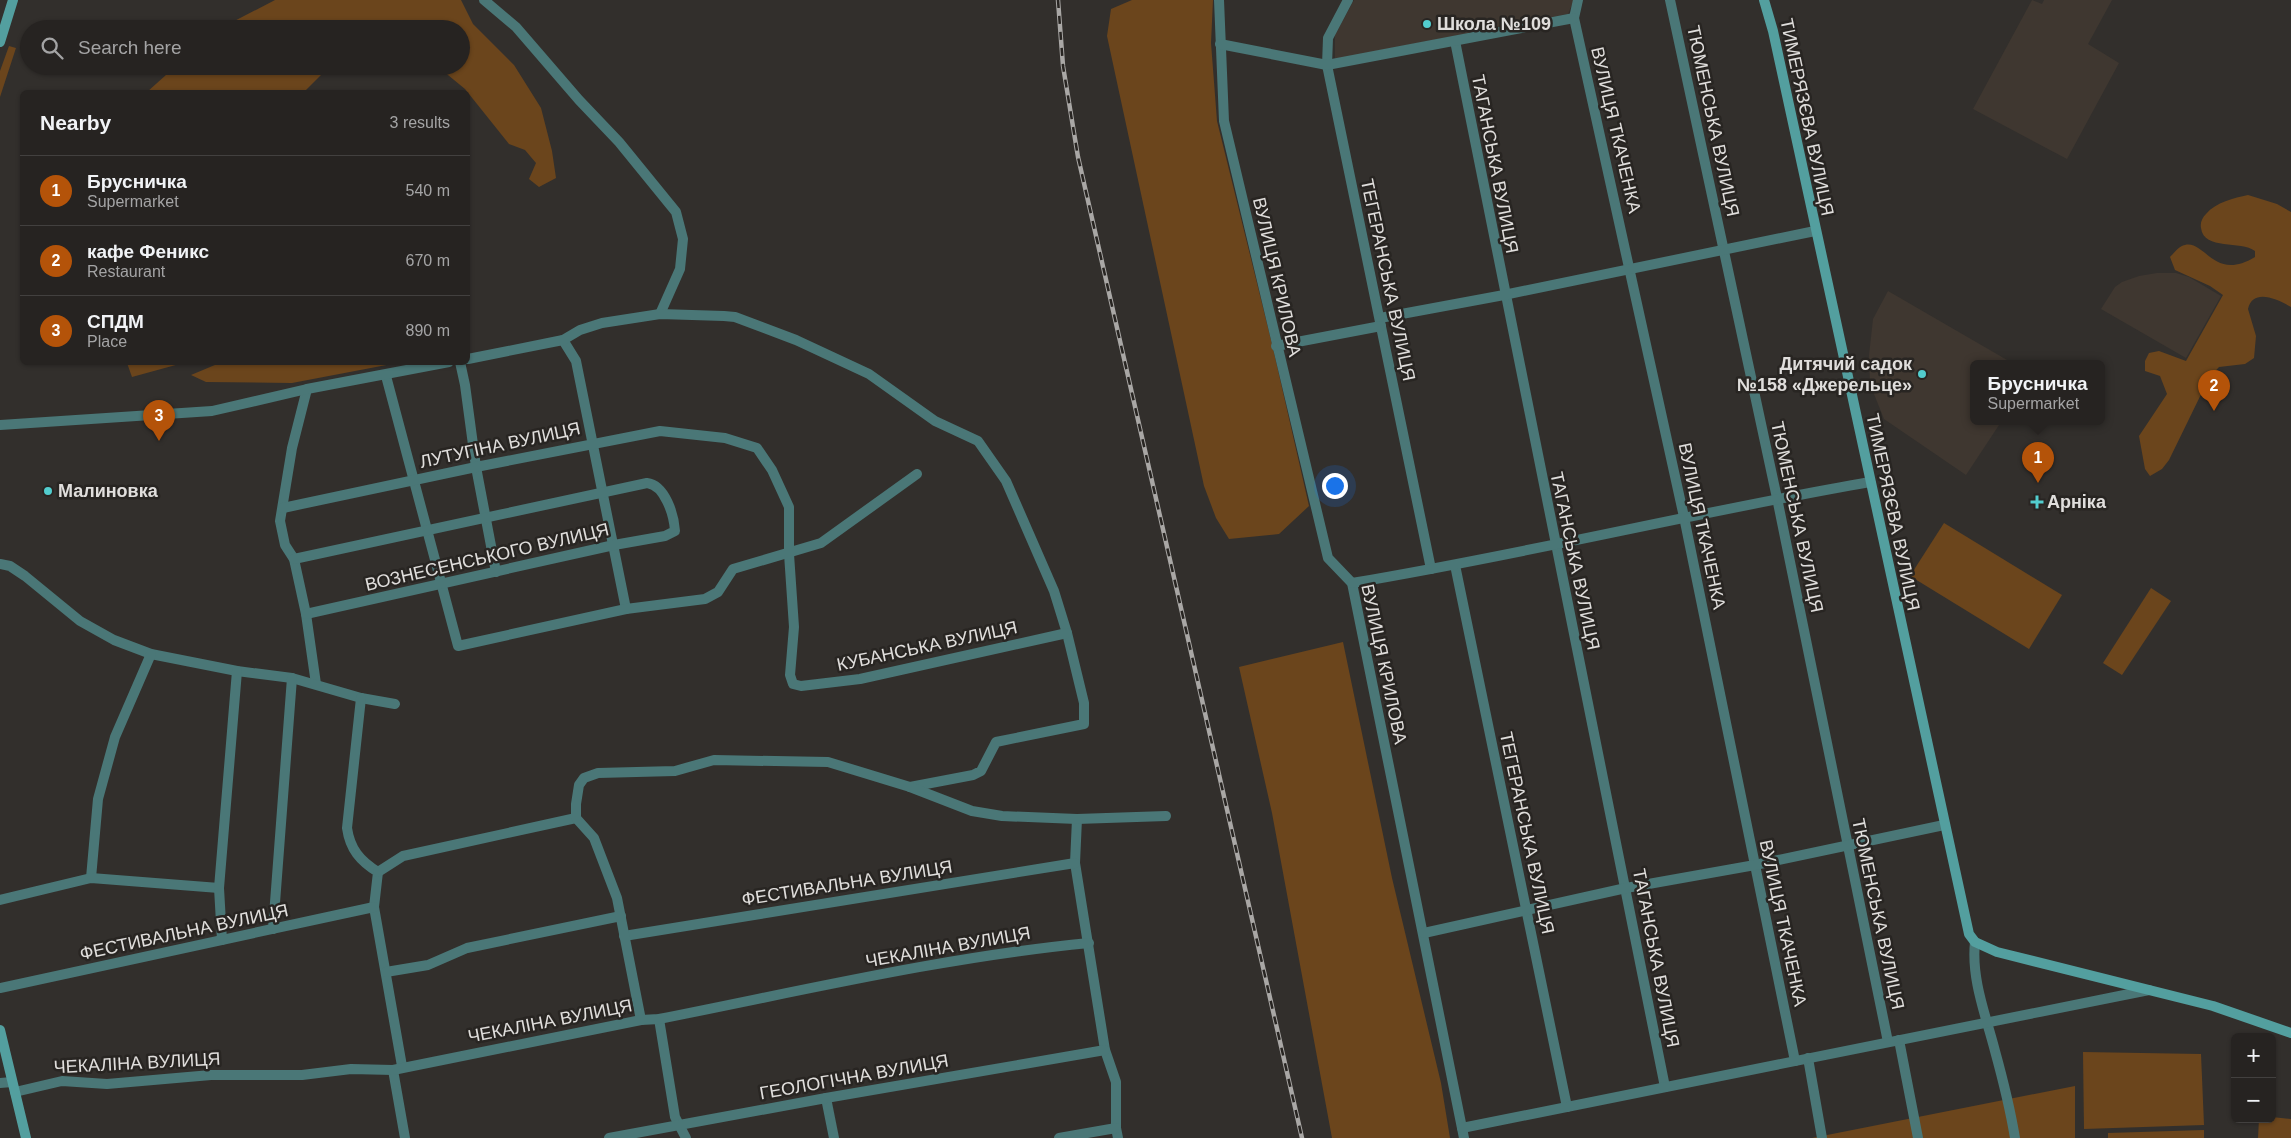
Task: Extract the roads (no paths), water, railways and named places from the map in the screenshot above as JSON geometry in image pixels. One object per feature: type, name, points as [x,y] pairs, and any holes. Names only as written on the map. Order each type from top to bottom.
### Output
[{"type":"street","points":[[0,42],[13,0]]},
{"type":"street","points":[[484,0],[516,27],[579,100],[619,142],[676,212],[682,239],[680,269],[660,314]]},
{"type":"street","name":"ВУЛИЦЯ КРИЛОВА","points":[[1219,0],[1224,121],[1276,346],[1328,558],[1352,583],[1463,1133]]},
{"type":"street","name":"ТЕГЕРАНСЬКА ВУЛИЦЯ","points":[[1348,0],[1328,38],[1327,65],[1431,570]]},
{"type":"street","name":"ВУЛИЦЯ ТКАЧЕНКА","points":[[1578,0],[1574,18],[1684,517],[1795,1061]]},
{"type":"street","name":"ТЮМЕНСЬКА ВУЛИЦЯ","points":[[1670,0],[1777,498],[1888,1042]]},
{"type":"street","name":"ТИМЕРЯЗЄВА ВУЛИЦЯ","points":[[1764,0],[1965,924],[1975,942]]},
{"type":"street","points":[[1220,44],[1327,65],[1574,18]]},
{"type":"street","name":"ТАГАНСЬКА ВУЛИЦЯ","points":[[1455,41],[1504,295],[1665,1087]]},
{"type":"street","points":[[1276,346],[1630,268],[1815,231]]},
{"type":"street","points":[[470,359],[563,340],[580,330],[602,323],[660,314],[735,317],[796,340],[869,374],[935,421],[978,441],[1006,481],[1054,591],[1067,633],[1084,703],[1084,724],[996,742],[981,771],[973,775],[910,787]]},
{"type":"street","points":[[563,340],[576,361],[604,491],[626,609]]},
{"type":"street","points":[[0,425],[212,411],[307,389],[386,376],[436,365]]},
{"type":"street","points":[[461,365],[476,466],[496,572]]},
{"type":"street","points":[[386,376],[458,646],[626,609],[704,599],[718,592],[733,568],[789,554],[821,543],[917,474]]},
{"type":"street","points":[[307,389],[292,448],[280,521],[285,545],[294,559],[306,614],[316,684]]},
{"type":"street","name":"ЛУТУГІНА ВУЛИЦЯ","points":[[283,508],[476,466],[660,431],[725,438],[757,448],[772,470],[789,507],[789,554],[794,627],[790,674],[794,684]]},
{"type":"street","points":[[1352,583],[1431,570],[1777,498],[1870,482]]},
{"type":"street","name":"ВОЗНЕСЕНСЬКОГО ВУЛИЦЯ","points":[[306,614],[614,545],[666,536],[675,532],[674,523],[661,490],[655,484],[647,483],[604,491]]},
{"type":"street","points":[[294,559],[486,519],[604,491]]},
{"type":"street","points":[[0,564],[10,566],[18,571],[80,621],[114,640],[151,654],[237,671],[292,678],[361,698],[395,704]]},
{"type":"street","name":"ТЕГЕРАНСЬКА ВУЛИЦЯ","points":[[1456,565],[1566,1107]]},
{"type":"street","name":"КУБАНСЬКА ВУЛИЦЯ","points":[[794,684],[801,686],[860,679],[1067,633]]},
{"type":"street","points":[[91,878],[98,799],[115,737],[151,654]]},
{"type":"street","points":[[222,940],[219,888],[237,671]]},
{"type":"street","points":[[273,930],[292,678]]},
{"type":"street","points":[[361,698],[347,828],[349,840],[355,852],[363,863],[378,872]]},
{"type":"street","points":[[641,1020],[617,898],[594,838],[576,818],[579,785],[584,778],[598,772],[675,771],[714,760],[828,762],[910,787],[972,811],[1002,816],[1077,819],[1166,816]]},
{"type":"street","points":[[378,872],[403,856],[576,818]]},
{"type":"street","points":[[1059,1138],[1117,1133],[1116,1082],[1105,1050],[1075,863],[1077,819]]},
{"type":"street","points":[[1424,933],[1626,888],[1847,847],[1944,825]]},
{"type":"street","name":"ФЕСТИВАЛЬНА ВУЛИЦЯ","points":[[624,936],[1075,863]]},
{"type":"street","points":[[378,872],[374,907],[386,972],[404,1138]]},
{"type":"street","points":[[0,900],[91,878],[219,888]]},
{"type":"street","name":"ФЕСТИВАЛЬНА ВУЛИЦЯ","points":[[0,988],[374,907]]},
{"type":"street","points":[[386,972],[428,965],[467,948],[620,916]]},
{"type":"street","points":[[2015,1138],[2007,1095],[1973,961],[1975,942],[1996,952],[2213,1006],[2291,1033]]},
{"type":"street","name":"ЧЕКАЛІНА ВУЛИЦЯ","points":[[0,1083],[13,1087],[62,1081],[107,1084],[211,1075],[302,1075],[397,1068],[868,978],[1033,949],[1089,944]]},
{"type":"street","points":[[1463,1133],[1566,1107],[2150,990]]},
{"type":"street","points":[[659,1019],[675,1117],[681,1125],[686,1138]]},
{"type":"street","points":[[0,1030],[26,1138]]},
{"type":"street","points":[[1898,1040],[1918,1138]]},
{"type":"street","name":"ГЕОЛОГІЧНА ВУЛИЦЯ","points":[[609,1138],[1105,1050]]},
{"type":"street","points":[[1808,1058],[1822,1138]]},
{"type":"street","points":[[826,1098],[834,1138]]},
{"type":"railway","points":[[1058,0],[1063,66],[1078,157],[1302,1138]]},
{"type":"place","name":"Школа №109","points":[[1427,24]]},
{"type":"place","name":"Дитячий садок №158 «Джерельце»","points":[[1922,374]]},
{"type":"place","name":"кафе Феникс","points":[[2214,411]]},
{"type":"place","name":"СПДМ","points":[[159,441]]},
{"type":"place","name":"Брусничка","points":[[2038,483]]},
{"type":"place","name":"Малиновка","points":[[48,491]]},
{"type":"place","name":"Арніка","points":[[2037,502]]}]
